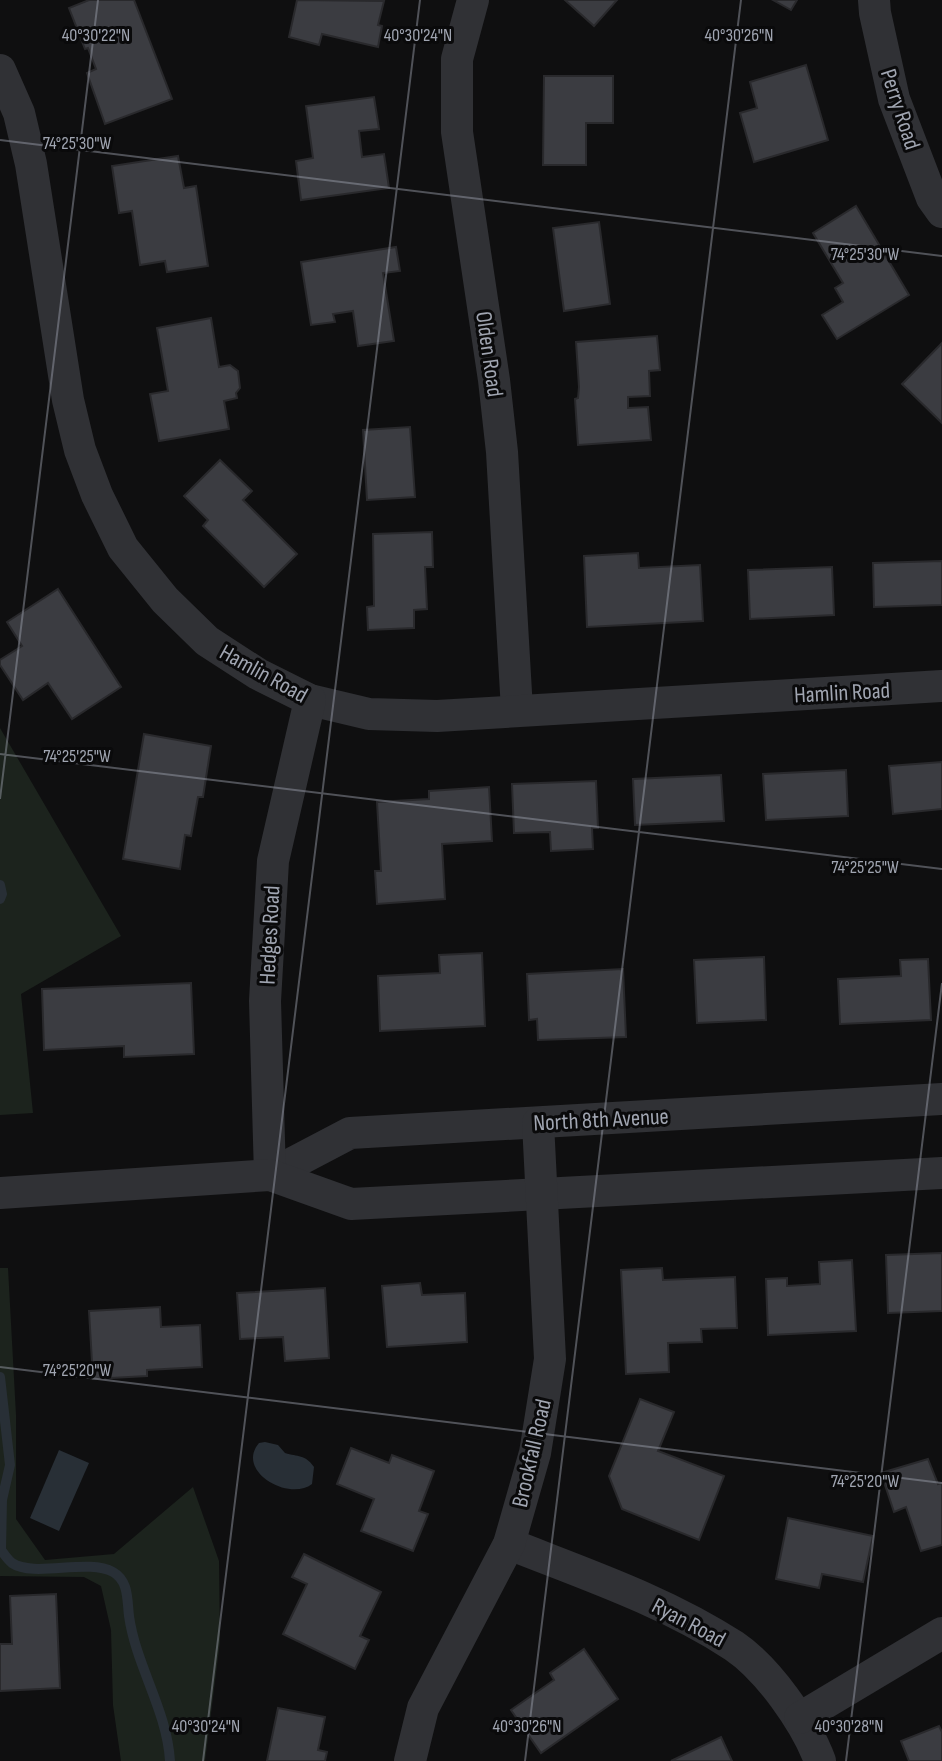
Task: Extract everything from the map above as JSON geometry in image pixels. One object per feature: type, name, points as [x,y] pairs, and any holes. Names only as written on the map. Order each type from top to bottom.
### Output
[{"type":"street","name":"Olden Road","points":[[473,0],[457,59],[457,132],[494,380],[502,452],[517,710]]},
{"type":"street","name":"Perry Road","points":[[874,0],[894,99],[932,198],[942,212]]},
{"type":"street","name":"Hamlin Road","points":[[0,69],[19,113],[31,163],[68,400],[80,450],[123,548],[165,600],[207,641],[258,674],[310,700],[369,714],[437,716],[942,686]]},
{"type":"street","name":"Hedges Road","points":[[270,1175],[265,1000],[273,861],[310,700]]},
{"type":"street","name":"North 8th Avenue","points":[[0,1194],[270,1175],[350,1133],[942,1099]]},
{"type":"street","name":"Brookfall Road","points":[[410,1761],[423,1708],[509,1544],[535,1453],[550,1359],[538,1123]]},
{"type":"street","name":"North 8th Avenue","points":[[270,1175],[351,1204],[942,1173]]},
{"type":"street","name":"Ryan Road","points":[[509,1544],[630,1592],[736,1647],[770,1680],[800,1718],[820,1761]]},
{"type":"street","points":[[800,1718],[942,1633]]},
{"type":"shaded area","points":[[0,728],[121,936],[21,994],[33,1113],[0,1115]]},
{"type":"shaded area","points":[[0,1268],[8,1268],[16,1415],[16,1519],[45,1560],[114,1554],[193,1487],[219,1561],[220,1641],[205,1761],[121,1761],[113,1705],[111,1630],[101,1586],[84,1577],[0,1576]]},
{"type":"shaded area","points":[[259,1443],[278,1445],[285,1453],[308,1460],[314,1467],[312,1484],[302,1489],[291,1489],[268,1481],[259,1473],[253,1454]]},
{"type":"shaded area","points":[[59,1450],[89,1463],[59,1531],[30,1518]]},
{"type":"building","points":[[89,0],[134,0],[172,99],[105,124],[87,73],[96,69],[69,8]]},
{"type":"building","points":[[297,0],[384,1],[378,25],[382,26],[378,47],[322,34],[319,45],[289,37]]},
{"type":"building","points":[[565,0],[617,0],[594,26]]},
{"type":"building","points":[[773,0],[797,0],[791,10]]},
{"type":"building","points":[[806,65],[828,140],[754,162],[740,113],[757,108],[750,82]]},
{"type":"building","points":[[544,76],[613,76],[613,123],[586,123],[586,165],[543,165]]},
{"type":"building","points":[[374,97],[379,129],[359,131],[362,157],[384,154],[389,188],[301,200],[296,161],[313,158],[306,106]]},
{"type":"building","points":[[178,156],[184,188],[196,186],[208,266],[167,272],[165,261],[140,265],[132,211],[119,213],[112,166]]},
{"type":"building","points":[[856,206],[909,295],[837,339],[822,315],[843,302],[835,288],[843,283],[813,233]]},
{"type":"building","points":[[599,222],[610,304],[564,311],[553,228]]},
{"type":"building","points":[[396,247],[400,271],[383,273],[394,341],[358,346],[353,311],[333,314],[335,322],[311,325],[301,262]]},
{"type":"building","points":[[211,318],[219,367],[230,365],[238,371],[240,388],[236,393],[237,398],[224,401],[229,429],[159,441],[150,394],[168,391],[157,328]]},
{"type":"building","points":[[657,336],[660,370],[649,371],[650,396],[628,397],[628,408],[648,407],[651,440],[578,445],[575,399],[578,398],[579,387],[576,342]]},
{"type":"building","points":[[942,343],[942,423],[902,384]]},
{"type":"building","points":[[410,427],[415,497],[367,500],[363,430]]},
{"type":"building","points":[[220,460],[252,491],[243,500],[297,554],[264,587],[203,526],[208,520],[184,496]]},
{"type":"building","points":[[432,532],[433,567],[425,567],[427,609],[414,610],[414,628],[368,630],[367,607],[374,606],[373,534]]},
{"type":"building","points":[[638,553],[639,568],[700,565],[703,621],[587,627],[584,556]]},
{"type":"building","points":[[942,561],[942,605],[874,607],[873,563]]},
{"type":"building","points":[[832,567],[834,615],[750,619],[748,570]]},
{"type":"building","points":[[58,589],[121,687],[72,719],[48,683],[23,700],[0,665],[0,660],[22,646],[7,622]]},
{"type":"building","points":[[144,734],[211,746],[203,797],[198,797],[191,836],[185,835],[180,869],[123,859]]},
{"type":"building","points":[[942,762],[942,809],[893,814],[889,766]]},
{"type":"building","points":[[846,770],[848,816],[766,820],[763,774]]},
{"type":"building","points":[[721,775],[724,821],[635,825],[633,779]]},
{"type":"building","points":[[596,781],[598,828],[592,828],[593,849],[551,851],[550,832],[514,833],[512,784]]},
{"type":"building","points":[[489,787],[492,841],[442,844],[445,899],[377,904],[375,871],[381,871],[377,802],[429,799],[429,791]]},
{"type":"building","points":[[482,953],[485,1026],[380,1031],[378,976],[440,973],[439,955]]},
{"type":"building","points":[[764,957],[766,1020],[697,1023],[694,960]]},
{"type":"building","points":[[928,959],[931,1020],[840,1024],[838,979],[901,976],[900,960]]},
{"type":"building","points":[[623,969],[626,1037],[538,1040],[537,1019],[529,1020],[527,974]]},
{"type":"building","points":[[191,983],[194,1054],[124,1057],[124,1046],[44,1050],[42,989]]},
{"type":"building","points":[[942,1253],[942,1311],[888,1313],[886,1255]]},
{"type":"building","points":[[852,1260],[856,1331],[768,1335],[766,1279],[787,1278],[787,1286],[820,1284],[819,1262]]},
{"type":"building","points":[[662,1268],[663,1280],[735,1277],[737,1328],[701,1329],[702,1342],[668,1343],[669,1372],[626,1374],[621,1270]]},
{"type":"building","points":[[420,1283],[422,1295],[465,1293],[467,1342],[387,1347],[382,1286]]},
{"type":"building","points":[[325,1288],[329,1358],[285,1361],[283,1337],[240,1339],[237,1293]]},
{"type":"building","points":[[160,1307],[161,1327],[200,1325],[202,1367],[147,1370],[147,1376],[93,1379],[89,1311]]},
{"type":"building","points":[[640,1399],[674,1412],[658,1451],[724,1476],[699,1540],[622,1509],[609,1476]]},
{"type":"building","points":[[351,1448],[389,1463],[392,1455],[434,1471],[419,1511],[428,1514],[413,1551],[361,1531],[374,1499],[337,1484]]},
{"type":"building","points":[[928,1459],[938,1484],[942,1483],[942,1545],[921,1551],[906,1507],[894,1512],[881,1473]]},
{"type":"building","points":[[788,1518],[873,1536],[863,1582],[822,1574],[819,1588],[776,1579]]},
{"type":"building","points":[[304,1554],[381,1592],[360,1636],[369,1640],[355,1669],[283,1634],[307,1584],[292,1577]]},
{"type":"building","points":[[56,1594],[60,1688],[0,1691],[0,1644],[12,1644],[10,1596]]},
{"type":"building","points":[[584,1649],[618,1699],[541,1753],[511,1710],[554,1680],[550,1673]]},
{"type":"building","points":[[278,1708],[325,1717],[318,1750],[327,1752],[325,1761],[267,1761]]},
{"type":"building","points":[[939,1726],[942,1732],[942,1761],[909,1761],[901,1741]]},
{"type":"building","points":[[721,1737],[732,1761],[671,1761]]},
{"type":"waterway","points":[[0,885],[0,899]]},
{"type":"waterway","points":[[0,1377],[10,1465],[2,1500],[1,1550],[12,1563],[22,1567],[102,1568],[113,1572],[122,1580],[138,1653],[158,1706],[170,1761]]}]
